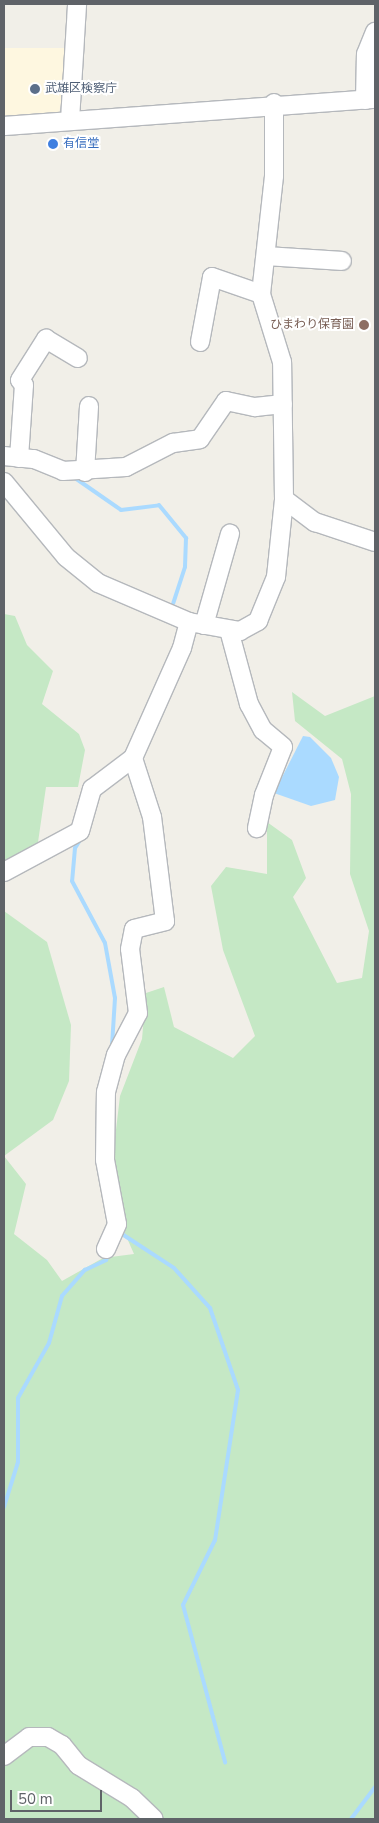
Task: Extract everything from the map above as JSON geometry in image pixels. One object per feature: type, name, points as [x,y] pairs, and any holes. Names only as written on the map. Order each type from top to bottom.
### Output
[{"type":"street","points":[[70,120],[76,4]]},
{"type":"street","points":[[4,126],[274,103],[370,100],[366,54],[375,32]]},
{"type":"street","points":[[4,482],[80,572],[196,623],[229,630],[250,629],[265,608],[279,556],[284,499],[282,362],[261,294],[267,256],[274,176],[274,103]]},
{"type":"street","points":[[267,256],[342,261]]},
{"type":"street","points":[[200,342],[212,277],[261,294]]},
{"type":"street","points":[[78,358],[46,339],[20,380],[24,385],[11,457],[85,472],[126,467],[173,443],[200,439],[226,401],[255,406],[283,404]]},
{"type":"street","points":[[85,472],[89,406]]},
{"type":"street","points":[[284,499],[315,522],[375,542]]},
{"type":"street","points":[[4,872],[80,831],[92,789],[133,758],[182,648],[196,623],[230,534]]},
{"type":"street","points":[[229,630],[249,704],[263,730],[283,747],[264,795],[257,828]]},
{"type":"street","points":[[112,1236],[104,1160],[106,1092],[116,1055],[138,1013],[130,949],[134,929],[165,921],[152,817],[133,758]]},
{"type":"street","points":[[4,1756],[28,1737],[48,1736],[62,1745],[78,1765],[132,1798],[154,1819]]},
{"type":"shaded area","points":[[4,48],[70,48],[59,114],[4,122]]},
{"type":"green space","points":[[4,614],[15,616],[27,645],[53,671],[42,704],[79,734],[85,750],[78,787],[46,787],[36,856],[4,872]]},
{"type":"green space","points":[[292,692],[325,716],[375,696],[375,1819],[4,1819],[4,1156],[26,1184],[14,1234],[47,1260],[62,1281],[103,1258],[134,1254],[123,1229],[113,1155],[120,1096],[142,1039],[146,993],[164,987],[174,1027],[233,1058],[255,1036],[223,950],[211,886],[226,867],[267,874],[267,822],[292,840],[306,878],[293,897],[337,983],[362,978],[369,931],[350,874],[351,794],[342,759],[295,721]]},
{"type":"green space","points":[[4,911],[47,942],[71,1025],[69,1081],[53,1120],[4,1156]]},
{"type":"water","points":[[303,736],[310,737],[331,758],[339,777],[335,800],[311,806],[274,793]]},
{"type":"waterway","points":[[75,478],[121,510],[159,505],[186,538],[185,567],[173,603]]},
{"type":"waterway","points":[[82,837],[75,848],[72,881],[105,943],[115,998],[112,1046]]},
{"type":"waterway","points":[[122,1234],[174,1268],[210,1308],[238,1390],[215,1540],[183,1605],[225,1762]]},
{"type":"waterway","points":[[4,1507],[18,1462],[18,1398],[49,1343],[62,1296],[85,1270],[106,1260],[110,1253]]},
{"type":"waterway","points":[[351,1819],[375,1787]]},
{"type":"place","name":"武雄区検察庁","points":[[35,89]]},
{"type":"place","name":"有信堂","points":[[53,144]]},
{"type":"place","name":"ひまわり保育園","points":[[364,325]]}]
